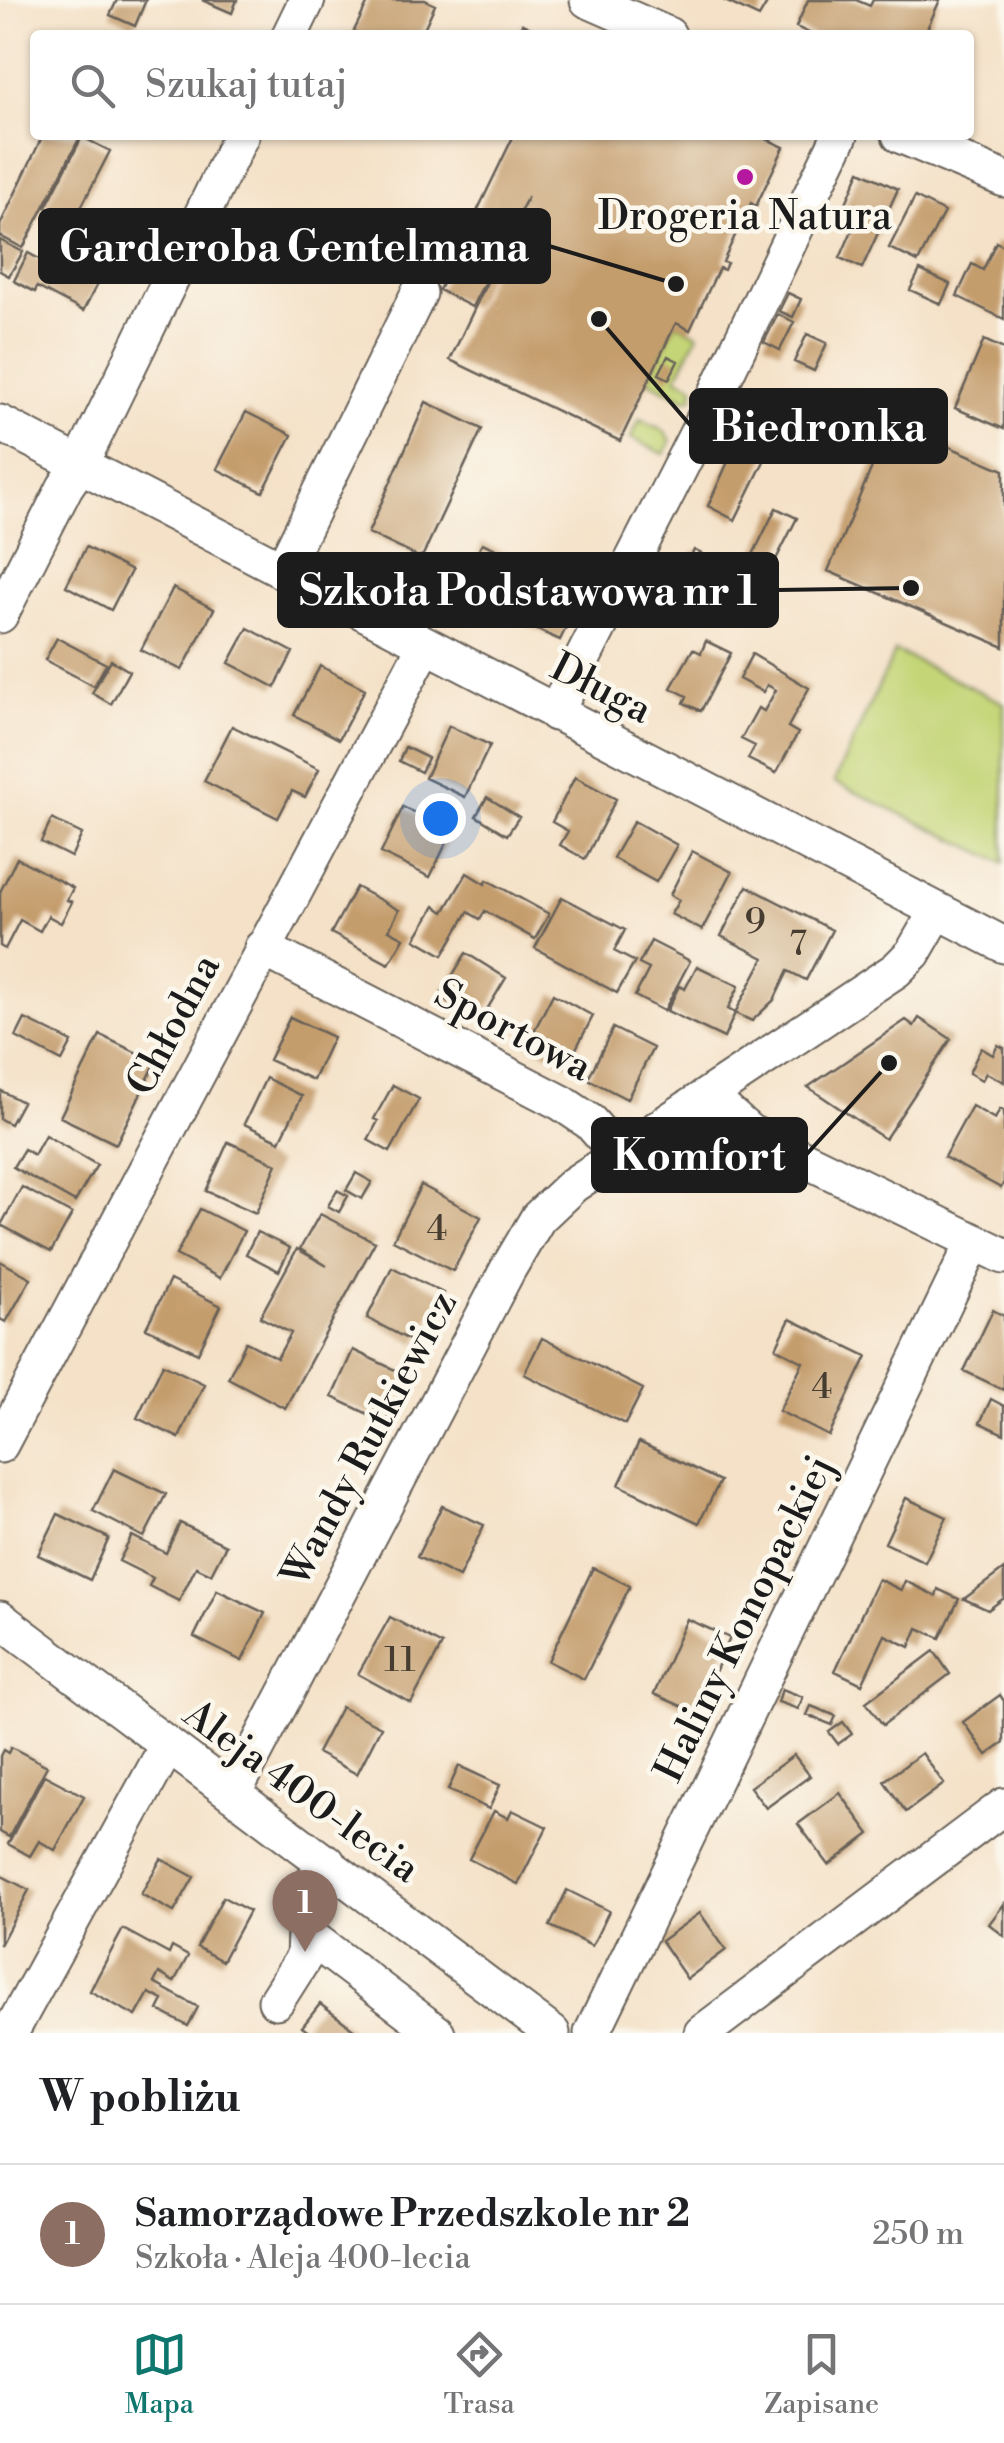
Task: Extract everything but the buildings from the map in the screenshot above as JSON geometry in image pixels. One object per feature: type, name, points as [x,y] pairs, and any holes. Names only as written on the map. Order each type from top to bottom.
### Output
[{"type":"street","points":[[292,30],[307,0]]},
{"type":"street","points":[[588,0],[657,30]]},
{"type":"street","points":[[0,615],[80,465],[239,140]]},
{"type":"street","points":[[555,713],[700,430],[838,140]]},
{"type":"street","points":[[912,140],[1004,179]]},
{"type":"street","points":[[282,571],[419,293]]},
{"type":"street","name":"Długa","points":[[0,423],[1004,946]]},
{"type":"street","name":"Chłodna","points":[[0,1445],[426,646]]},
{"type":"street","points":[[620,1156],[896,970],[913,953],[936,913]]},
{"type":"street","name":"Sportowa","points":[[262,948],[562,1102],[590,1122],[620,1156]]},
{"type":"street","points":[[710,1097],[749,1132],[989,1249]]},
{"type":"street","name":"Wandy Rutkiewicz","points":[[233,1794],[528,1233],[549,1206],[573,1185],[620,1156]]},
{"type":"street","name":"Haliny Konopackiej","points":[[592,2033],[698,1814],[989,1249]]},
{"type":"street","name":"Aleja 400-lecia","points":[[0,1620],[552,2033]]},
{"type":"street","points":[[10,2033],[167,1747]]},
{"type":"street","points":[[702,2033],[1004,1806]]},
{"type":"street","points":[[276,2001],[304,1957],[304,1894],[327,1862]]},
{"type":"street","points":[[306,1933],[437,2033]]},
{"type":"green space","points":[[676,323],[698,334],[677,377],[694,386],[693,397],[686,399],[648,381]]},
{"type":"green space","points":[[640,419],[663,430],[671,441],[664,454],[631,438]]},
{"type":"green space","points":[[895,651],[1004,703],[1004,863],[834,782]]},
{"type":"place","name":"Drogeria Natura","points":[[745,177]]},
{"type":"place","name":"Garderoba Gentelmana","points":[[676,284]]},
{"type":"place","name":"Biedronka","points":[[599,319]]},
{"type":"place","name":"Szkoła Podstawowa nr 1","points":[[911,588]]},
{"type":"place","name":"Komfort","points":[[889,1063]]},
{"type":"place","name":"Samorządowe Przedszkole nr 2","points":[[305,1952]]}]
